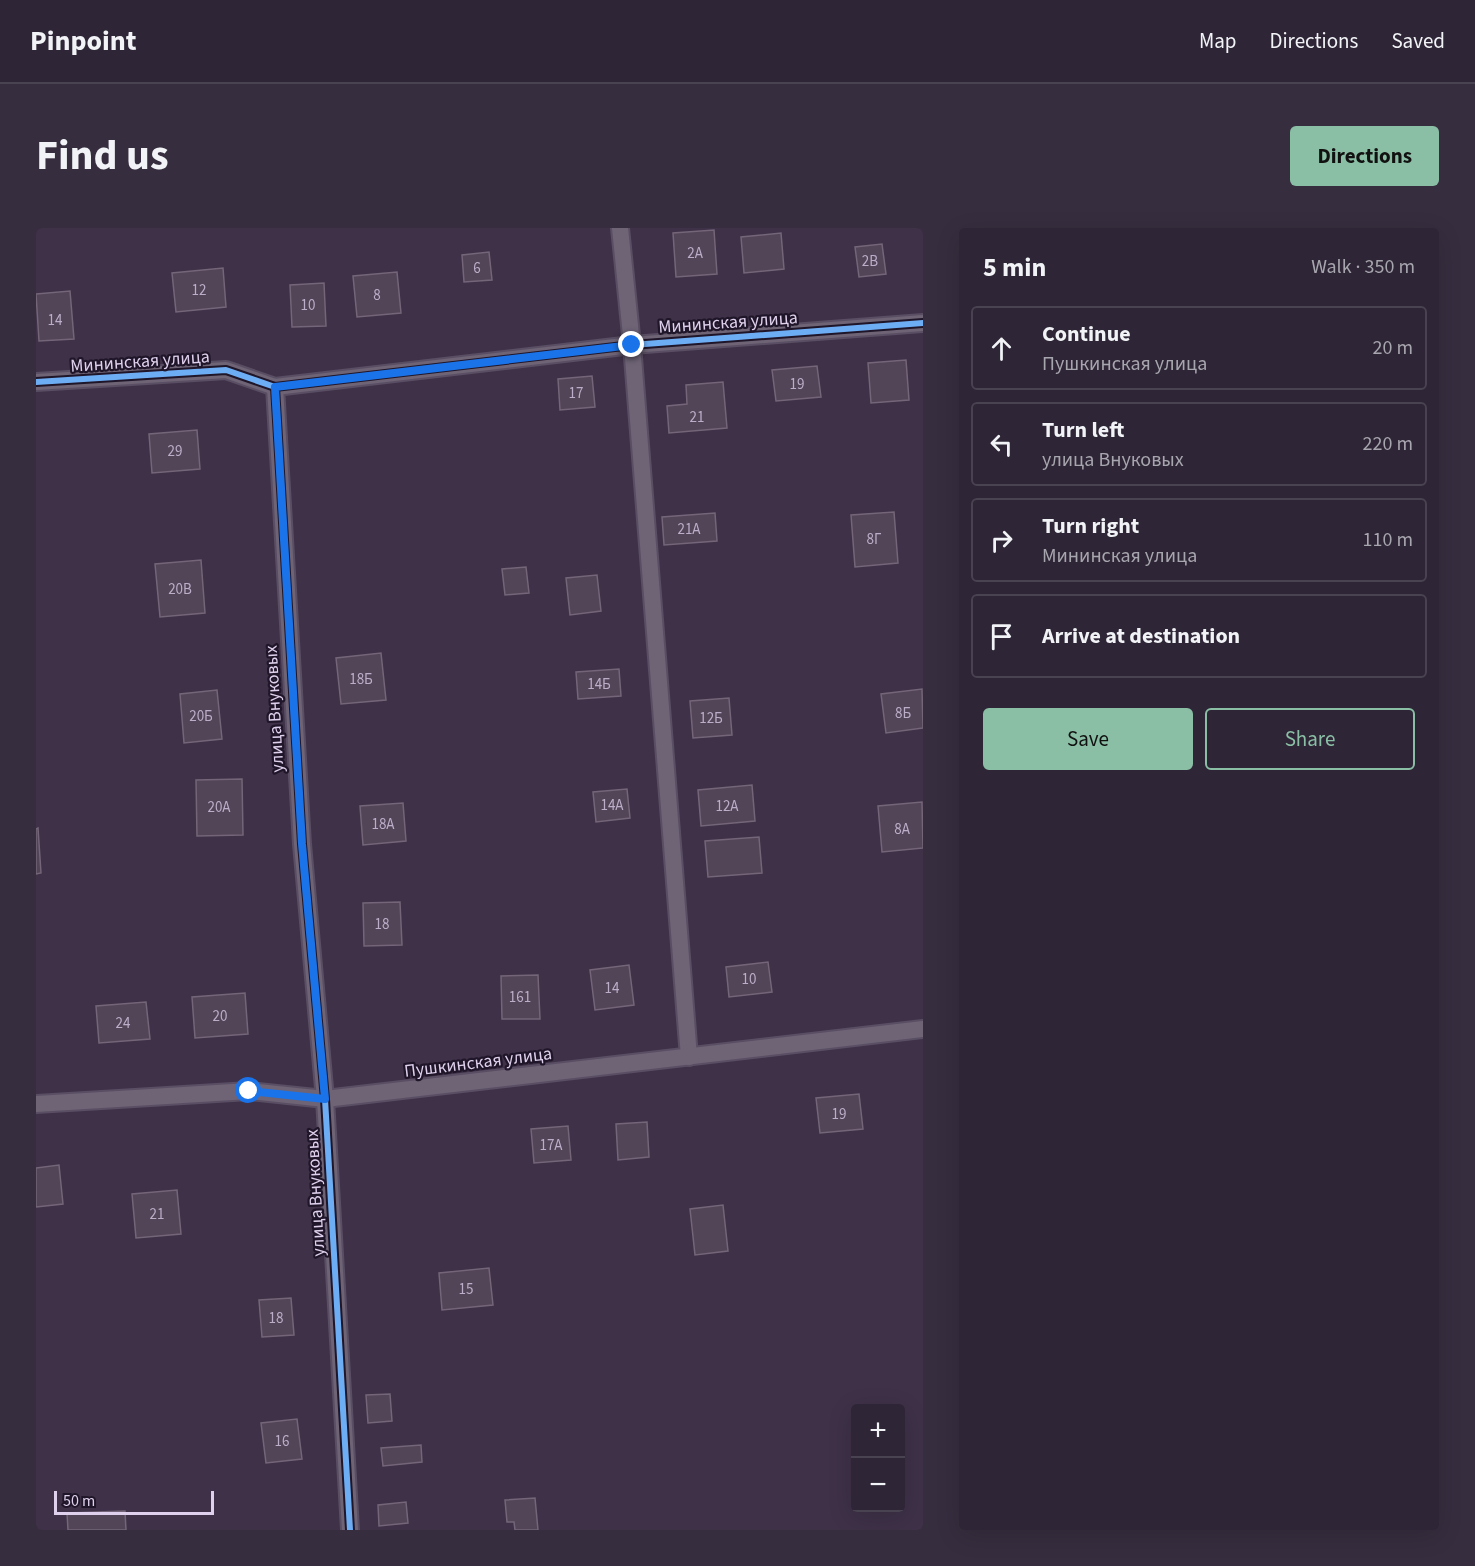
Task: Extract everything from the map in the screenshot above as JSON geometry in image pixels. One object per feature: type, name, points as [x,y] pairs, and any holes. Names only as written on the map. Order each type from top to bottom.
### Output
[{"type":"street","points":[[620,228],[632,345],[689,1056]]},
{"type":"street","name":"Мининская улица","points":[[36,382],[226,370],[275,387],[632,345],[923,323]]},
{"type":"street","name":"улица Внуковых","points":[[275,387],[302,844],[325,1099],[350,1530]]},
{"type":"street","name":"Пушкинская улица","points":[[36,1104],[249,1091],[325,1099],[923,1029]]},
{"type":"building","points":[[714,230],[717,274],[676,277],[673,233]]},
{"type":"building","points":[[781,233],[784,269],[744,273],[741,237]]},
{"type":"building","points":[[882,244],[886,274],[859,277],[855,247]]},
{"type":"building","points":[[489,252],[492,280],[464,282],[462,255]]},
{"type":"building","points":[[223,268],[226,307],[176,312],[172,273]]},
{"type":"building","points":[[397,272],[401,313],[357,317],[353,276]]},
{"type":"building","points":[[324,283],[326,326],[292,327],[290,285]]},
{"type":"building","points":[[70,291],[74,339],[39,341],[36,294]]},
{"type":"building","points":[[906,360],[909,400],[871,403],[868,363]]},
{"type":"building","points":[[817,366],[821,397],[776,401],[772,370]]},
{"type":"building","points":[[592,376],[595,407],[560,410],[558,379]]},
{"type":"building","points":[[723,382],[727,428],[669,433],[667,406],[687,404],[686,385]]},
{"type":"building","points":[[197,430],[200,469],[152,473],[149,434]]},
{"type":"building","points":[[894,512],[898,563],[855,567],[851,515]]},
{"type":"building","points":[[715,513],[717,541],[664,545],[662,517]]},
{"type":"building","points":[[201,560],[205,613],[160,617],[155,564]]},
{"type":"building","points":[[526,567],[529,593],[505,595],[502,569]]},
{"type":"building","points":[[597,575],[601,611],[570,615],[566,578]]},
{"type":"building","points":[[381,653],[386,700],[341,704],[336,658]]},
{"type":"building","points":[[619,669],[621,696],[578,699],[576,672]]},
{"type":"building","points":[[922,689],[923,728],[886,733],[881,694]]},
{"type":"building","points":[[217,690],[222,739],[184,743],[180,694]]},
{"type":"building","points":[[729,698],[732,735],[693,738],[690,701]]},
{"type":"building","points":[[242,779],[243,835],[197,836],[196,780]]},
{"type":"building","points":[[752,785],[755,821],[701,826],[698,790]]},
{"type":"building","points":[[627,789],[630,818],[596,822],[593,792]]},
{"type":"building","points":[[922,802],[923,848],[882,852],[878,806]]},
{"type":"building","points":[[403,803],[406,841],[363,845],[360,806]]},
{"type":"building","points":[[38,828],[41,873],[36,874],[36,829]]},
{"type":"building","points":[[759,837],[762,873],[708,877],[705,841]]},
{"type":"building","points":[[400,902],[402,945],[364,946],[363,903]]},
{"type":"building","points":[[768,962],[772,992],[729,997],[726,967]]},
{"type":"building","points":[[629,965],[634,1005],[595,1010],[590,970]]},
{"type":"building","points":[[538,975],[540,1019],[502,1019],[501,976]]},
{"type":"building","points":[[245,993],[248,1034],[195,1038],[192,997]]},
{"type":"building","points":[[146,1002],[150,1039],[99,1043],[96,1006]]},
{"type":"building","points":[[859,1094],[863,1129],[820,1133],[816,1098]]},
{"type":"building","points":[[647,1122],[649,1157],[618,1160],[616,1124]]},
{"type":"building","points":[[568,1126],[571,1160],[534,1163],[531,1129]]},
{"type":"building","points":[[59,1165],[63,1204],[36,1207],[36,1168]]},
{"type":"building","points":[[177,1190],[181,1234],[136,1238],[132,1194]]},
{"type":"building","points":[[723,1205],[728,1251],[695,1255],[690,1209]]},
{"type":"building","points":[[489,1268],[493,1305],[442,1310],[439,1273]]},
{"type":"building","points":[[291,1298],[294,1335],[262,1337],[259,1300]]},
{"type":"building","points":[[390,1394],[392,1421],[368,1423],[366,1395]]},
{"type":"building","points":[[297,1419],[302,1459],[266,1463],[261,1423]]},
{"type":"building","points":[[421,1445],[422,1462],[383,1466],[381,1448]]},
{"type":"building","points":[[535,1498],[538,1530],[515,1530],[514,1522],[507,1522],[505,1500]]},
{"type":"building","points":[[406,1502],[408,1523],[379,1526],[378,1505]]},
{"type":"building","points":[[125,1511],[126,1530],[68,1530],[67,1513]]},
{"type":"cycle path","points":[[36,382],[226,370],[275,387],[632,345],[923,323]]},
{"type":"cycle path","points":[[275,387],[302,844],[325,1099],[350,1530]]},
{"type":"route","points":[[249,1091],[325,1099],[302,844],[275,387],[632,345]]}]
